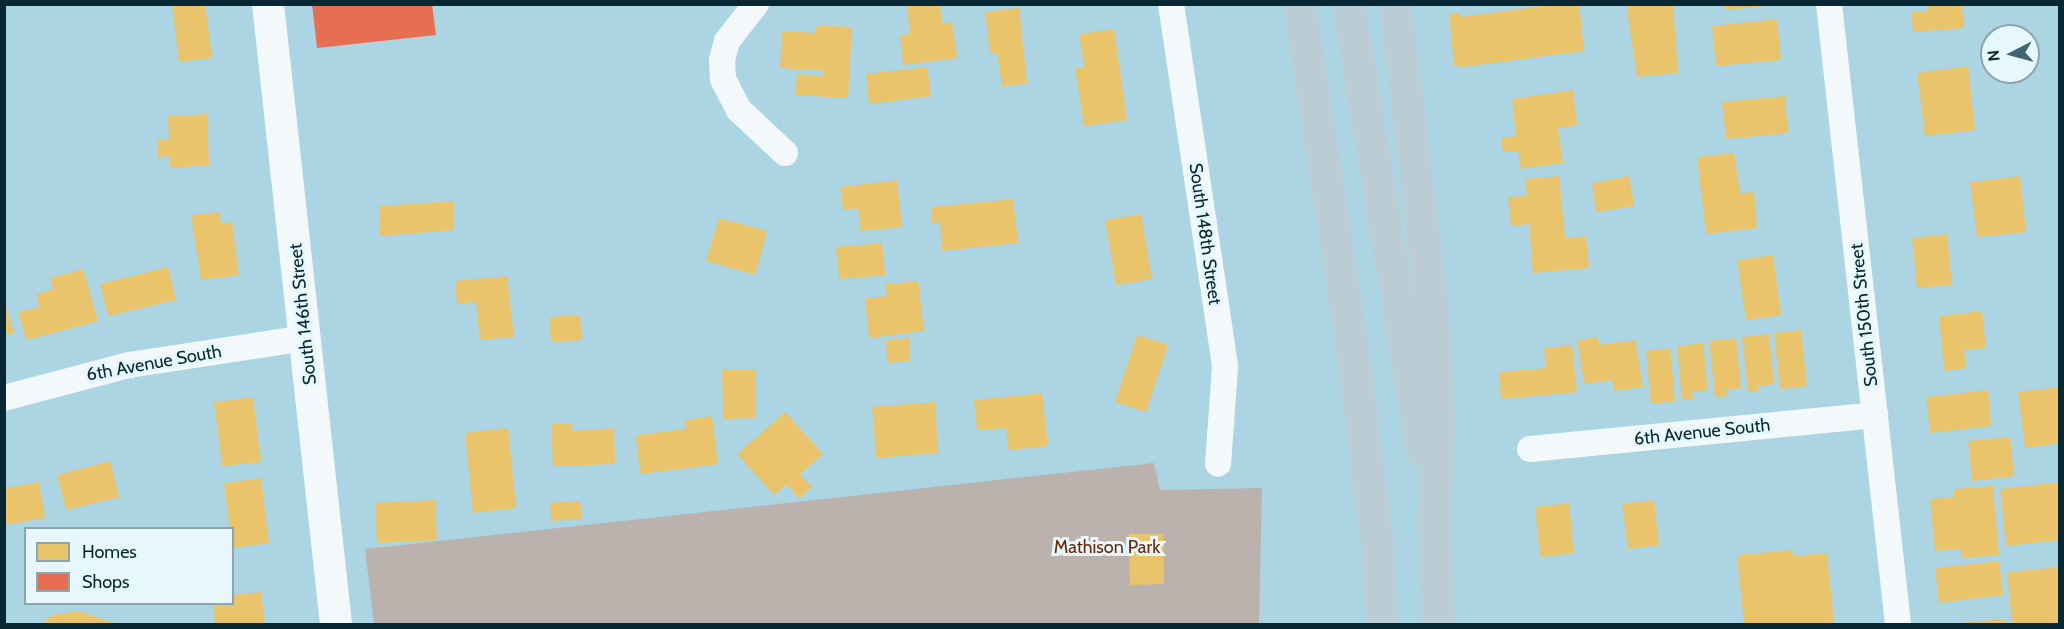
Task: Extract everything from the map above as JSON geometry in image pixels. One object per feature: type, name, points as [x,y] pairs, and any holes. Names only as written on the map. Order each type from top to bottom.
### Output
[{"type":"highway","points":[[1299,4],[1351,339],[1378,554],[1382,624]]},
{"type":"highway","points":[[1348,4],[1434,522]]},
{"type":"highway","points":[[1395,4],[1433,316],[1438,421],[1434,522],[1438,624]]},
{"type":"street","name":"South 146th Street","points":[[268,4],[336,624]]},
{"type":"street","points":[[756,4],[727,41],[722,60],[723,79],[739,110],[785,153]]},
{"type":"street","name":"South 148th Street","points":[[1171,4],[1225,367],[1218,464]]},
{"type":"street","name":"South 150th Street","points":[[1829,4],[1898,624]]},
{"type":"street","name":"6th Avenue South","points":[[4,398],[129,365],[306,338]]},
{"type":"street","name":"6th Avenue South","points":[[1530,449],[1875,415]]},
{"type":"green space","name":"Mathison Park","points":[[1154,463],[1160,490],[1262,488],[1259,624],[374,624],[365,549]]},
{"type":"building: Homes","points":[[172,4],[205,4],[212,58],[179,62]]},
{"type":"building: Homes","points":[[906,4],[940,4],[942,24],[952,22],[957,58],[903,65],[900,35],[910,34]]},
{"type":"building: Homes","points":[[1557,4],[1579,4],[1584,51],[1462,67],[1454,65],[1449,14],[1460,13],[1461,17]]},
{"type":"building: Homes","points":[[1626,4],[1673,4],[1678,73],[1637,77]]},
{"type":"building: Homes","points":[[1725,4],[1766,4],[1766,6],[1726,10]]},
{"type":"building: Homes","points":[[1927,4],[1962,4],[1964,28],[1913,32],[1911,12],[1928,11]]},
{"type":"building: Homes","points":[[1019,8],[1027,83],[1002,87],[997,53],[990,53],[985,12]]},
{"type":"building: Homes","points":[[1777,19],[1781,60],[1716,66],[1712,26]]},
{"type":"building: Homes","points":[[816,25],[852,27],[848,98],[795,95],[797,74],[824,76],[824,71],[780,68],[782,31],[816,33]]},
{"type":"building: Homes","points":[[1114,29],[1127,120],[1084,126],[1075,68],[1084,67],[1079,34]]},
{"type":"building: Homes","points":[[1968,66],[1975,130],[1925,136],[1917,73]]},
{"type":"building: Homes","points":[[927,67],[931,96],[869,104],[866,74]]},
{"type":"building: Homes","points":[[1573,90],[1577,125],[1558,128],[1563,163],[1521,169],[1518,151],[1503,152],[1501,138],[1516,136],[1512,99]]},
{"type":"building: Homes","points":[[1785,96],[1788,133],[1726,139],[1722,102]]},
{"type":"building: Homes","points":[[207,114],[209,165],[170,168],[170,156],[158,157],[157,139],[169,139],[168,116]]},
{"type":"building: Homes","points":[[1734,153],[1740,193],[1754,192],[1757,228],[1706,234],[1697,157]]},
{"type":"building: Homes","points":[[1559,176],[1565,238],[1586,236],[1589,268],[1533,273],[1529,224],[1511,226],[1508,197],[1527,196],[1525,179]]},
{"type":"building: Homes","points":[[1629,176],[1634,206],[1596,212],[1592,183]]},
{"type":"building: Homes","points":[[2020,176],[2026,232],[1977,237],[1970,182]]},
{"type":"building: Homes","points":[[897,180],[902,227],[860,231],[858,208],[843,210],[840,187]]},
{"type":"building: Homes","points":[[1013,199],[1018,243],[942,251],[940,222],[932,223],[931,207]]},
{"type":"building: Homes","points":[[453,201],[454,230],[380,236],[379,206]]},
{"type":"building: Homes","points":[[219,212],[221,224],[232,222],[239,275],[201,280],[191,215]]},
{"type":"building: Homes","points":[[1141,214],[1152,279],[1116,285],[1105,220]]},
{"type":"building: Homes","points":[[719,218],[767,231],[755,275],[706,261]]},
{"type":"building: Homes","points":[[1947,234],[1952,285],[1917,288],[1912,238]]},
{"type":"building: Homes","points":[[882,243],[885,275],[839,279],[836,247]]},
{"type":"building: Homes","points":[[1773,255],[1781,315],[1746,320],[1737,260]]},
{"type":"building: Homes","points":[[168,267],[176,300],[108,316],[100,284]]},
{"type":"building: Homes","points":[[83,269],[98,321],[26,340],[18,312],[39,307],[36,294],[53,289],[50,278]]},
{"type":"building: Homes","points":[[507,276],[514,337],[480,340],[476,302],[457,304],[455,281]]},
{"type":"building: Homes","points":[[918,281],[924,331],[869,338],[865,298],[887,296],[885,284]]},
{"type":"building: Homes","points":[[4,299],[14,333],[4,335]]},
{"type":"building: Homes","points":[[1982,311],[1986,348],[1964,350],[1966,368],[1944,371],[1939,316]]},
{"type":"building: Homes","points":[[580,315],[582,340],[551,342],[549,317]]},
{"type":"building: Homes","points":[[1801,330],[1807,386],[1780,389],[1774,333]]},
{"type":"building: Homes","points":[[1769,334],[1774,384],[1758,386],[1759,391],[1748,392],[1742,337]]},
{"type":"building: Homes","points":[[1137,335],[1168,345],[1146,412],[1115,402]]},
{"type":"building: Homes","points":[[1598,337],[1599,345],[1635,340],[1643,387],[1614,391],[1612,380],[1584,384],[1577,340]]},
{"type":"building: Homes","points":[[909,338],[910,361],[887,363],[886,340]]},
{"type":"building: Homes","points":[[1736,338],[1741,388],[1726,390],[1727,396],[1715,397],[1709,341]]},
{"type":"building: Homes","points":[[1703,343],[1708,390],[1692,392],[1693,399],[1682,400],[1677,346]]},
{"type":"building: Homes","points":[[1572,345],[1577,392],[1501,399],[1499,372],[1546,368],[1544,348]]},
{"type":"building: Homes","points":[[1670,348],[1675,401],[1651,404],[1646,351]]},
{"type":"building: Homes","points":[[722,369],[756,369],[756,418],[723,419]]},
{"type":"building: Homes","points":[[2060,387],[2060,443],[2025,448],[2018,392]]},
{"type":"building: Homes","points":[[1988,390],[1991,426],[1930,433],[1926,397]]},
{"type":"building: Homes","points":[[1042,393],[1048,446],[1008,450],[1006,428],[977,430],[974,400]]},
{"type":"building: Homes","points":[[253,397],[261,462],[222,466],[214,402]]},
{"type":"building: Homes","points":[[935,402],[938,453],[876,458],[872,407]]},
{"type":"building: Homes","points":[[785,412],[823,454],[800,474],[812,487],[799,498],[786,484],[774,495],[737,454]]},
{"type":"building: Homes","points":[[712,416],[718,464],[640,474],[636,435],[686,429],[685,420]]},
{"type":"building: Homes","points":[[551,423],[571,423],[572,431],[614,428],[615,464],[553,466]]},
{"type":"building: Homes","points":[[508,428],[516,508],[473,513],[465,433]]},
{"type":"building: Homes","points":[[2010,437],[2014,476],[1972,481],[1968,441]]},
{"type":"building: Homes","points":[[110,461],[119,497],[66,510],[57,475]]},
{"type":"building: Homes","points":[[261,478],[269,543],[234,548],[234,527],[229,527],[224,483]]},
{"type":"building: Homes","points":[[39,482],[45,518],[4,525],[4,488]]},
{"type":"building: Homes","points":[[2060,482],[2060,540],[2006,546],[2000,489]]},
{"type":"building: Homes","points":[[1993,486],[1999,555],[1961,558],[1961,549],[1935,551],[1930,499],[1954,497],[1954,489]]},
{"type":"building: Homes","points":[[435,500],[437,540],[377,543],[375,503]]},
{"type":"building: Homes","points":[[1654,500],[1659,545],[1628,549],[1622,504]]},
{"type":"building: Homes","points":[[580,501],[582,519],[551,521],[550,503]]},
{"type":"building: Homes","points":[[1569,503],[1574,553],[1540,557],[1535,507]]},
{"type":"building: Homes","points":[[1129,534],[1163,534],[1164,584],[1130,585]]},
{"type":"building: Homes","points":[[1792,550],[1793,556],[1827,553],[1834,624],[1744,624],[1737,555]]},
{"type":"building: Homes","points":[[1999,561],[2003,595],[1939,603],[1935,568]]},
{"type":"building: Homes","points":[[2060,567],[2060,624],[2012,624],[2007,572]]},
{"type":"building: Homes","points":[[261,592],[265,624],[215,624],[213,605],[234,605],[234,595]]},
{"type":"building: Homes","points":[[79,611],[116,624],[42,624],[52,615]]},
{"type":"building: Homes","points":[[2004,619],[2005,624],[1960,624],[1960,623]]},
{"type":"building: Shops","points":[[312,4],[432,4],[436,35],[317,48]]}]
